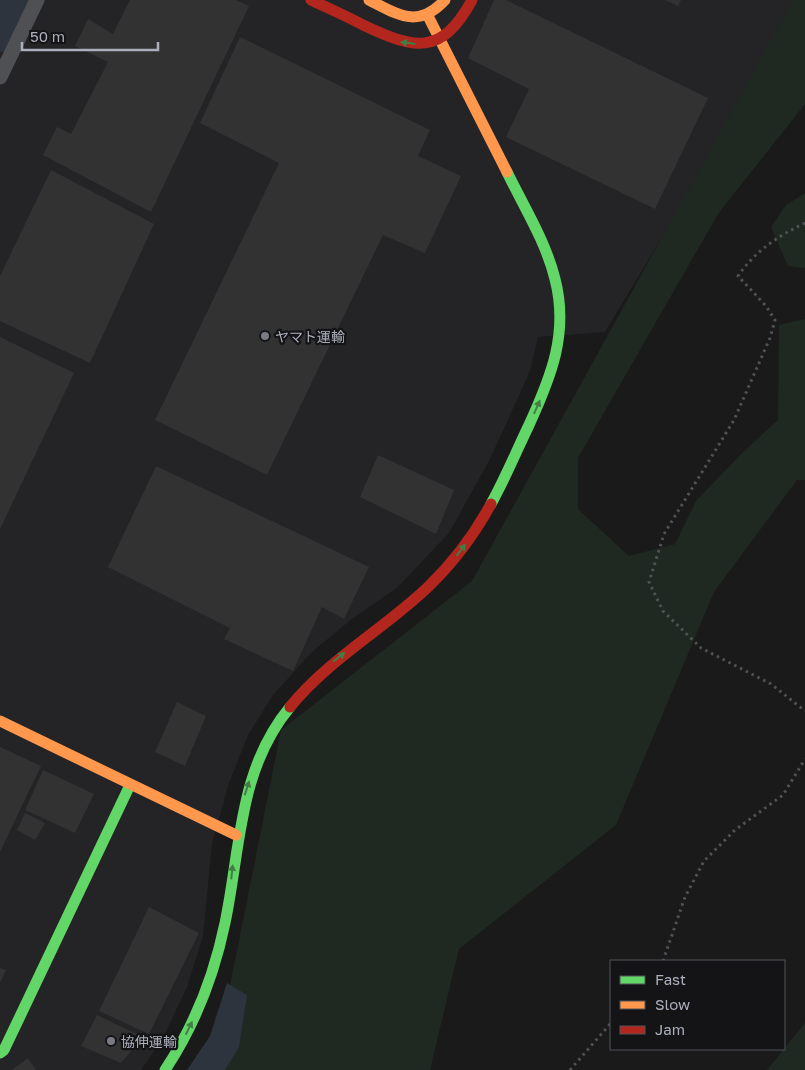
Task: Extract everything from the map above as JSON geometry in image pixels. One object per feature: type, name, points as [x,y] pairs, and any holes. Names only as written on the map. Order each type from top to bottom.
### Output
[{"type":"street","points":[[0,77],[37,0]]},
{"type":"street","points":[[311,0],[396,41],[412,44],[440,38],[461,21],[472,0]]},
{"type":"street","points":[[369,0],[403,17],[417,18],[428,16],[437,10],[445,0]]},
{"type":"street","points":[[165,1070],[201,1002],[212,971],[229,899],[236,835],[242,806],[252,775],[266,743],[303,690],[329,665],[429,587],[475,532],[496,496],[554,366],[560,341],[561,318],[560,293],[553,268],[538,233],[428,16]]},
{"type":"street","points":[[0,721],[236,835]]},
{"type":"street","points":[[0,1053],[4,1050],[130,785]]},
{"type":"path","points":[[805,223],[777,236],[745,266],[738,276],[766,306],[774,320],[770,338],[734,420],[664,534],[649,582],[663,611],[701,648],[771,684],[805,711]]},
{"type":"path","points":[[663,960],[685,897],[704,861],[735,830],[783,795],[805,759]]},
{"type":"path","points":[[570,1070],[610,1024]]},
{"type":"shaded area","points":[[0,0],[805,0],[605,332],[538,337],[530,371],[511,413],[489,461],[449,533],[397,588],[353,618],[312,652],[273,695],[248,735],[228,786],[212,844],[203,936],[187,987],[163,1038],[141,1070],[0,1070]]},
{"type":"shaded area","points":[[793,0],[805,0],[805,104],[718,214],[578,458],[578,509],[629,556],[675,544],[696,501],[742,453],[778,420],[779,325],[805,319],[805,480],[797,480],[714,592],[616,825],[459,949],[430,1070],[205,1070],[215,1061],[281,730],[472,581]]},
{"type":"shaded area","points":[[805,193],[805,268],[788,266],[771,227],[786,205]]},
{"type":"shaded area","points":[[227,983],[247,995],[239,1047],[225,1070],[187,1070],[210,1036]]},
{"type":"shaded area","points":[[805,1023],[805,1070],[767,1070]]},
{"type":"building","points":[[130,0],[236,0],[249,6],[151,212],[43,155],[57,127],[71,134],[108,62],[75,46],[88,19],[113,34]]},
{"type":"building","points":[[494,0],[506,0],[708,98],[655,209],[506,137],[529,89],[468,58]]},
{"type":"building","points":[[665,0],[681,0],[678,6]]},
{"type":"building","name":"ヤマト運輸","points":[[240,37],[430,130],[418,156],[461,176],[425,253],[383,235],[267,475],[155,420],[279,163],[200,123]]},
{"type":"building","points":[[51,170],[154,224],[90,363],[0,321],[0,276]]},
{"type":"building","points":[[0,337],[74,373],[0,529]]},
{"type":"building","points":[[378,455],[454,490],[436,534],[360,497]]},
{"type":"building","points":[[156,466],[369,567],[344,619],[322,607],[293,671],[224,639],[230,628],[108,567]]},
{"type":"building","points":[[177,702],[206,716],[185,766],[155,752]]},
{"type":"building","points":[[0,747],[41,766],[0,852]]},
{"type":"building","points":[[43,770],[94,794],[75,833],[25,810]]},
{"type":"building","points":[[25,813],[45,823],[35,840],[17,830]]},
{"type":"building","points":[[149,907],[199,933],[149,1034],[99,1011]]},
{"type":"building","points":[[0,968],[6,970],[0,983]]},
{"type":"building","name":"協伸運輸","points":[[97,1015],[143,1037],[121,1063],[81,1046]]},
{"type":"building","points":[[28,1058],[36,1070],[12,1070]]},
{"type":"waterway","points":[[0,36],[17,0]]},
{"type":"traffic: fast","points":[[491,504],[537,407],[551,372],[556,354],[560,318],[559,299],[551,265],[540,238],[507,172]]},
{"type":"traffic: fast","points":[[165,1070],[194,1018],[209,981],[225,923],[244,810],[251,783],[260,757],[273,731],[290,707]]},
{"type":"traffic: fast","points":[[0,1053],[4,1050],[130,785]]},
{"type":"traffic: slow","points":[[369,0],[399,14],[417,17],[435,9],[445,0]]},
{"type":"traffic: slow","points":[[428,16],[507,172]]},
{"type":"traffic: slow","points":[[0,721],[236,835]]},
{"type":"traffic: jam","points":[[311,0],[381,33],[412,43],[425,43],[437,39],[449,31],[461,18],[472,0]]},
{"type":"traffic: jam","points":[[290,707],[305,690],[339,659],[393,617],[437,578],[478,527],[491,504]]},
{"type":"place","name":"ヤマト運輸","points":[[265,336]]},
{"type":"place","name":"協伸運輸","points":[[111,1041]]}]
